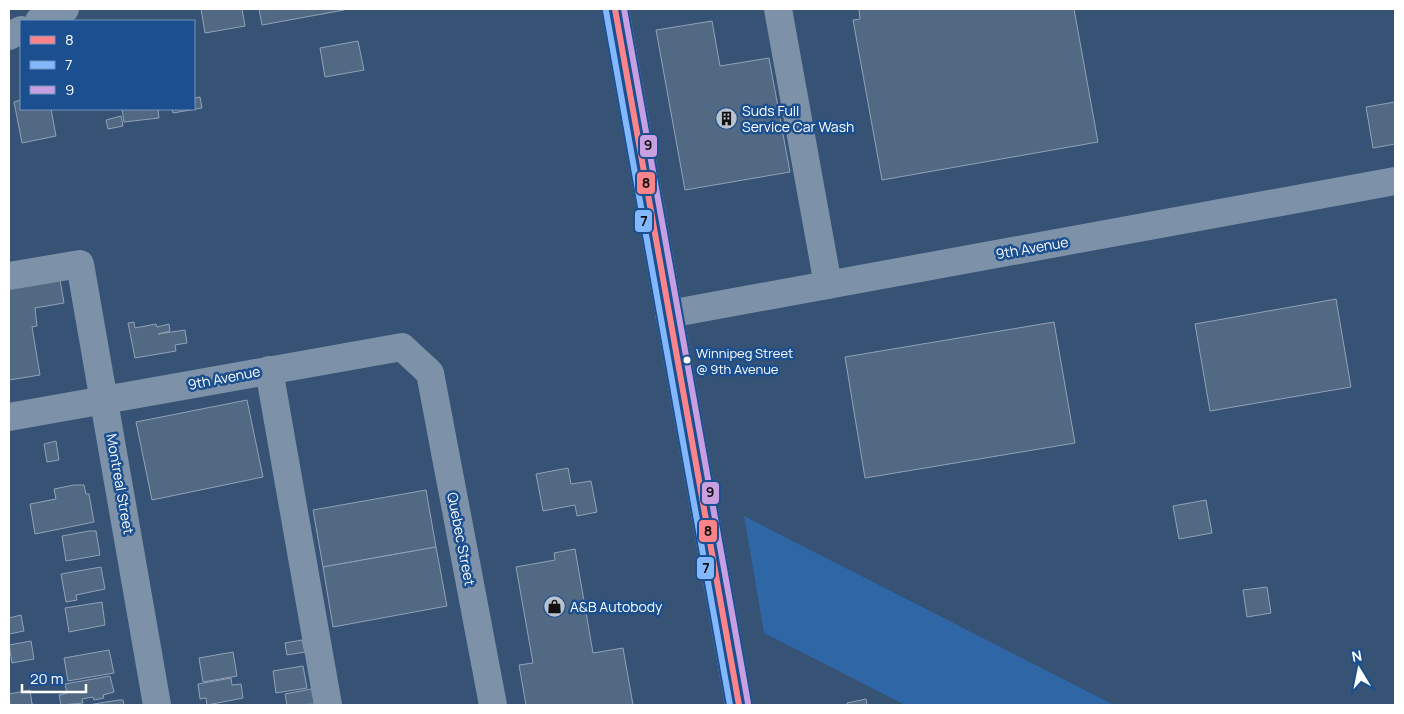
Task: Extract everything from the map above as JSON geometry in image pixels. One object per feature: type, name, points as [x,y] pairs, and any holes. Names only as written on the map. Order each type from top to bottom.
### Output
[{"type":"main road","points":[[615,9],[739,705]]},
{"type":"street","points":[[41,20],[65,9]]},
{"type":"street","points":[[778,9],[828,285]]},
{"type":"street","name":"9th Avenue","points":[[669,314],[1395,181]]},
{"type":"street","name":"Montreal Street","points":[[9,276],[80,264],[106,400],[157,705]]},
{"type":"street","name":"9th Avenue","points":[[9,417],[402,347],[430,372]]},
{"type":"street","points":[[269,370],[328,705]]},
{"type":"street","name":"Quebec Street","points":[[430,372],[493,705]]},
{"type":"shaded area","points":[[744,516],[1114,705],[905,705],[764,633]]},
{"type":"building","points":[[201,9],[242,9],[245,26],[205,33]]},
{"type":"building","points":[[259,9],[344,9],[344,10],[262,25]]},
{"type":"building","points":[[859,9],[1074,9],[1098,142],[882,180],[853,20],[860,19]]},
{"type":"building","name":"Suds Full Service Car Wash","points":[[712,21],[720,66],[769,58],[790,172],[685,190],[656,30]]},
{"type":"building","points":[[358,41],[364,70],[325,77],[320,48]]},
{"type":"building","points":[[200,97],[202,108],[195,109],[195,98]]},
{"type":"building","points":[[20,100],[20,110],[51,110],[56,136],[22,143],[14,102]]},
{"type":"building","points":[[1395,102],[1395,144],[1373,148],[1366,107]]},
{"type":"building","points":[[122,110],[158,110],[159,118],[124,122]]},
{"type":"building","points":[[172,110],[190,110],[173,113]]},
{"type":"building","points":[[121,116],[123,126],[108,129],[106,120]]},
{"type":"building","points":[[59,274],[64,303],[35,308],[37,326],[32,327],[40,375],[9,380],[9,283]]},
{"type":"building","points":[[1336,299],[1351,387],[1210,411],[1195,324]]},
{"type":"building","points":[[134,322],[135,328],[156,324],[157,327],[169,324],[170,331],[158,334],[185,330],[187,343],[175,345],[176,351],[135,358],[128,323]]},
{"type":"building","points":[[1054,322],[1075,443],[865,478],[845,357]]},
{"type":"building","points":[[247,400],[263,477],[152,500],[136,422]]},
{"type":"building","points":[[56,441],[59,460],[47,462],[44,444]]},
{"type":"building","points":[[568,468],[571,484],[591,481],[597,512],[577,516],[575,505],[543,511],[536,474]]},
{"type":"building","points":[[84,485],[86,494],[89,494],[94,522],[35,534],[30,504],[56,499],[54,489]]},
{"type":"building","points":[[426,490],[436,547],[323,567],[313,510]]},
{"type":"building","points":[[1206,500],[1212,533],[1179,539],[1173,506]]},
{"type":"building","points":[[96,531],[100,555],[66,561],[62,536]]},
{"type":"building","points":[[436,547],[447,606],[333,627],[323,567]]},
{"type":"building","name":"A&B Autobody","points":[[575,549],[593,653],[623,648],[633,705],[526,705],[519,665],[533,663],[516,567],[555,560],[554,553]]},
{"type":"building","points":[[101,567],[105,589],[76,595],[77,600],[66,602],[61,574]]},
{"type":"building","points":[[1267,587],[1271,613],[1247,617],[1243,590]]},
{"type":"building","points":[[102,602],[105,625],[69,632],[65,608]]},
{"type":"building","points":[[21,615],[24,631],[9,634],[9,618]]},
{"type":"building","points":[[302,640],[305,652],[287,655],[285,643]]},
{"type":"building","points":[[31,641],[34,659],[12,663],[9,645]]},
{"type":"building","points":[[109,650],[114,673],[68,681],[64,658]]},
{"type":"building","points":[[233,652],[237,676],[203,682],[199,658]]},
{"type":"building","points":[[303,666],[307,688],[276,693],[273,671]]},
{"type":"building","points":[[110,676],[114,692],[103,695],[104,698],[94,700],[93,697],[82,699],[83,703],[61,705],[59,695],[67,693],[65,684]]},
{"type":"building","points":[[231,678],[232,685],[241,684],[243,698],[207,705],[206,698],[200,699],[198,684]]},
{"type":"building","points":[[316,688],[318,704],[287,705],[285,694]]},
{"type":"building","points":[[30,690],[32,704],[37,705],[10,705],[9,694]]},
{"type":"building","points":[[866,699],[867,705],[847,705],[847,703]]},
{"type":"building","points":[[123,700],[124,705],[88,705]]},
{"type":"transit line","name":"8","points":[[615,9],[739,705]]},
{"type":"transit line","name":"9","points":[[624,9],[748,703]]},
{"type":"transit line","name":"7","points":[[606,11],[730,705]]},
{"type":"place","name":"Suds Full Service Car Wash","points":[[726,119]]},
{"type":"place","name":"Winnipeg Street @ 9th Avenue","points":[[687,360]]},
{"type":"place","name":"A&B Autobody","points":[[554,607]]}]
